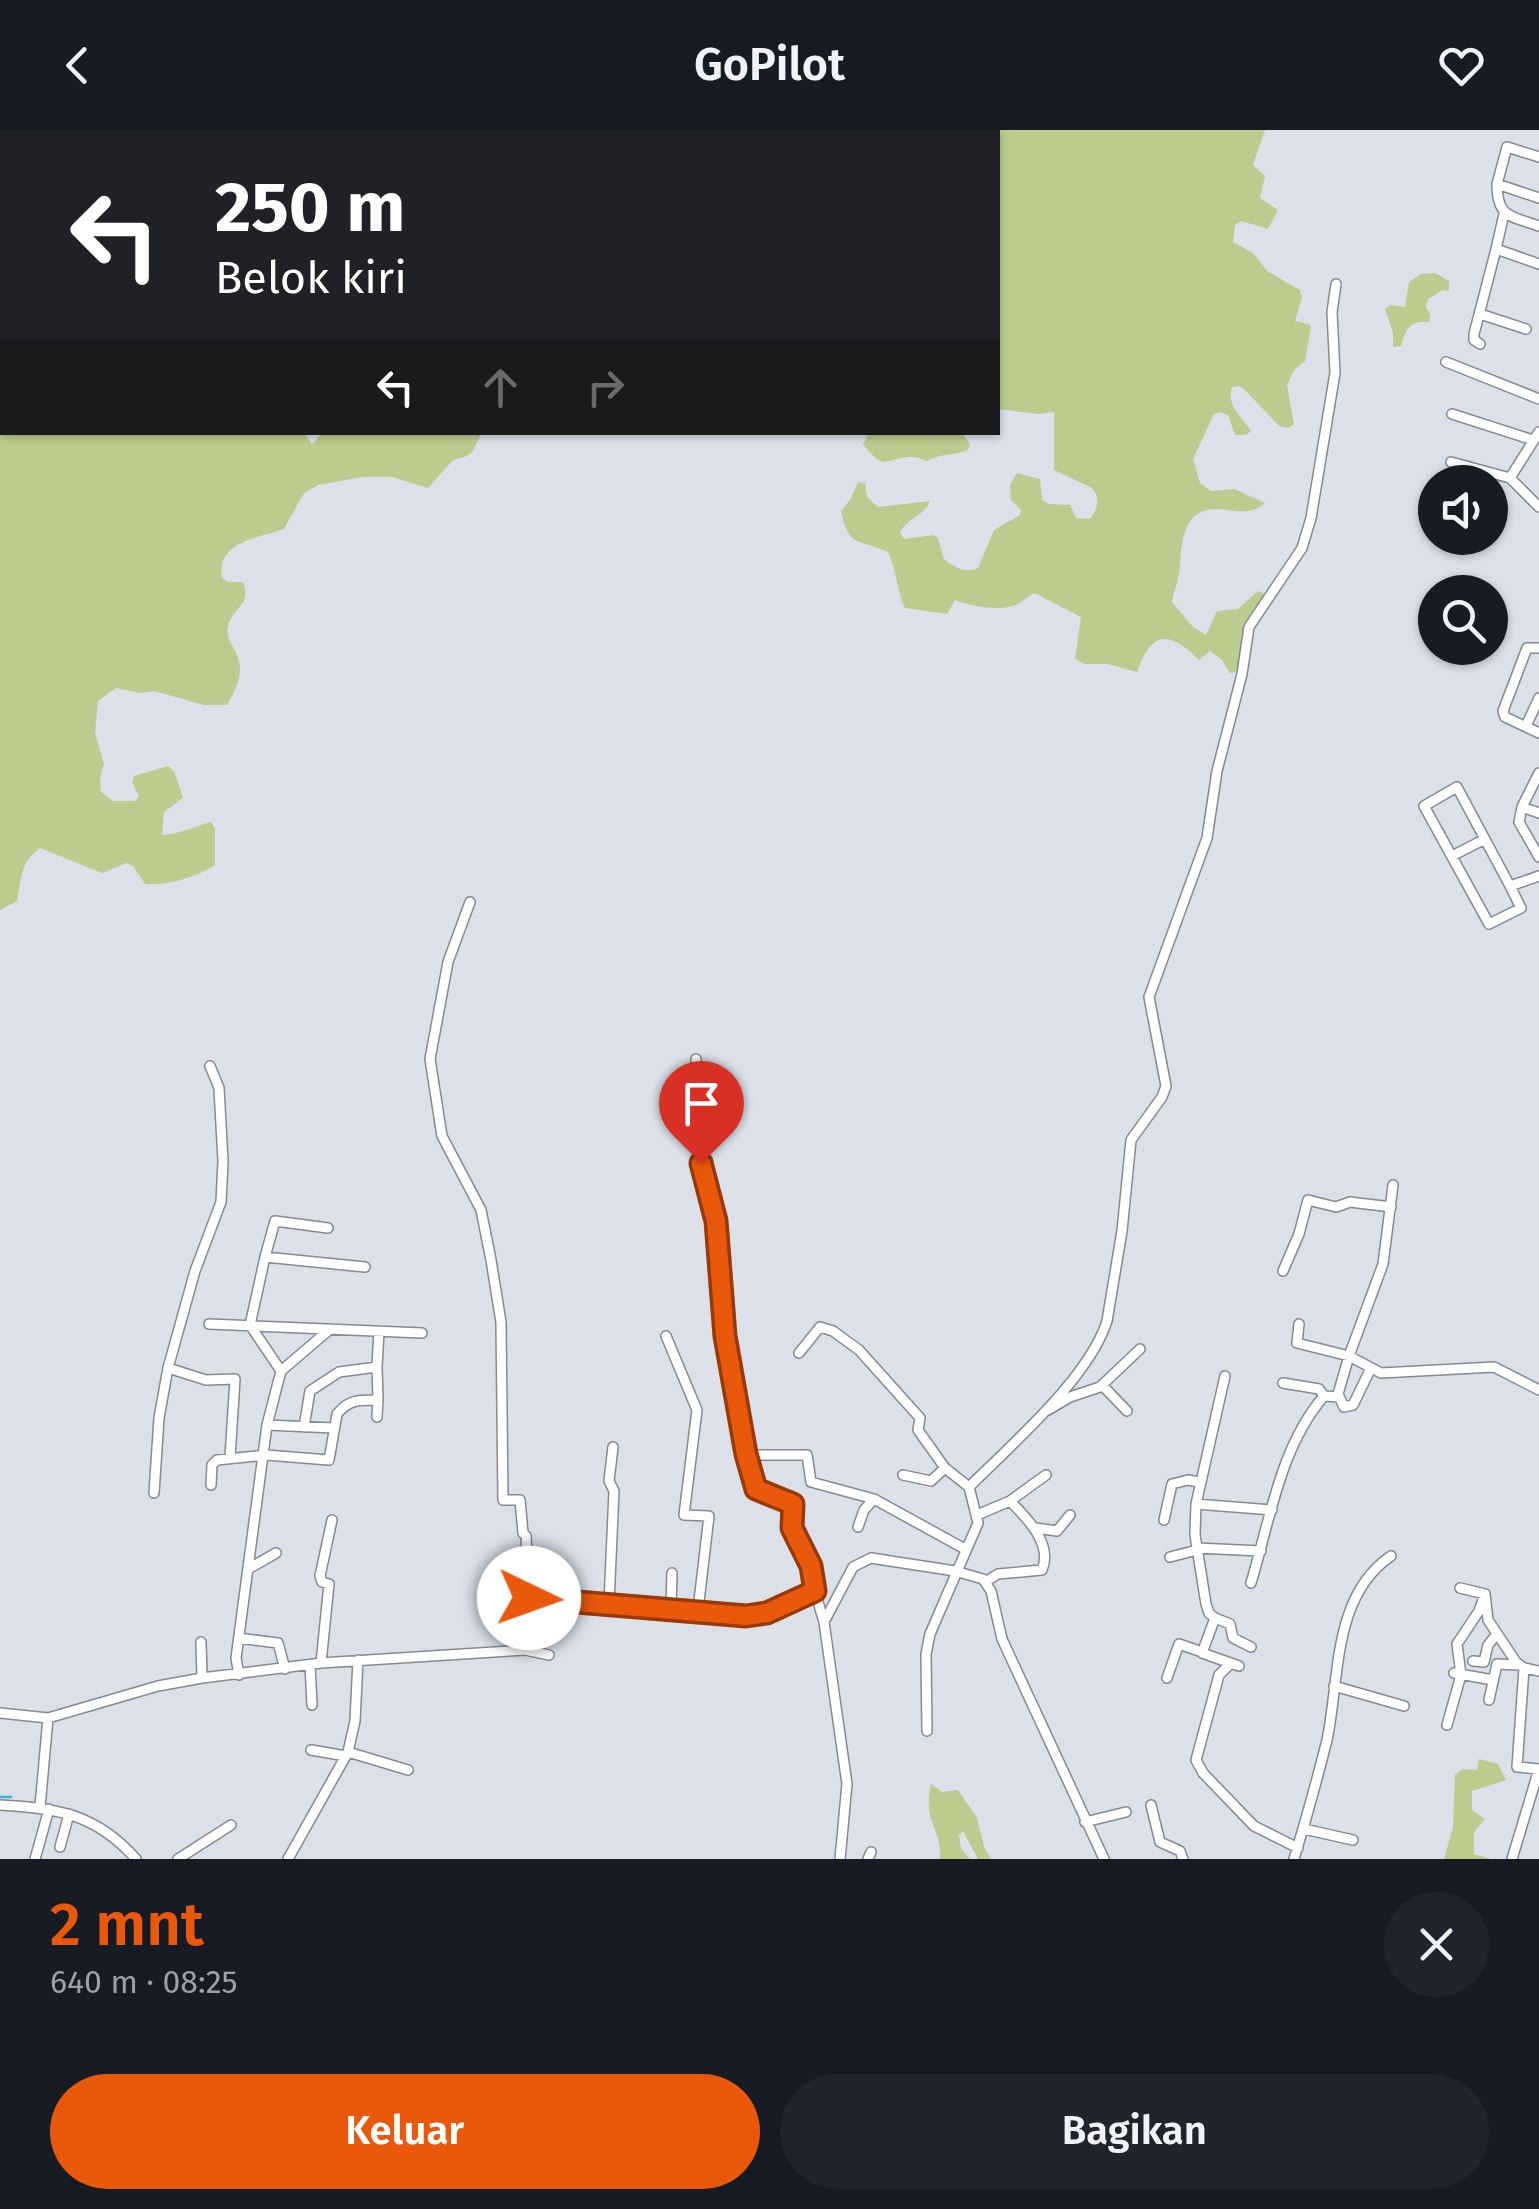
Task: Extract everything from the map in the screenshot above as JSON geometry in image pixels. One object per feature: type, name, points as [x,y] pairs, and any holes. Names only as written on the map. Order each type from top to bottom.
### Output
[{"type":"street","points":[[1480,344],[1474,340],[1504,214],[1498,202],[1497,184],[1506,147],[1539,158]]},
{"type":"street","points":[[1497,184],[1539,198]]},
{"type":"street","points":[[1504,214],[1539,226]]},
{"type":"street","points":[[1496,250],[1539,264]]},
{"type":"street","points":[[970,1487],[1046,1410],[1080,1367],[1107,1321],[1122,1231],[1131,1140],[1162,1098],[1166,1086],[1149,997],[1206,838],[1216,771],[1242,674],[1248,627],[1302,548],[1311,518],[1336,373],[1332,312],[1336,284]]},
{"type":"street","points":[[1480,314],[1526,329]]},
{"type":"street","points":[[1446,362],[1539,398]]},
{"type":"street","points":[[1452,414],[1536,436],[1510,478]]},
{"type":"street","points":[[1451,462],[1510,478],[1539,507]]},
{"type":"street","points":[[1539,648],[1528,647],[1503,710],[1505,718],[1539,733]]},
{"type":"street","points":[[1526,726],[1539,698]]},
{"type":"street","points":[[1539,773],[1518,822],[1539,857]]},
{"type":"street","points":[[1456,787],[1485,839],[1521,908],[1489,924],[1424,806],[1456,787]]},
{"type":"street","points":[[1522,807],[1539,814]]},
{"type":"street","points":[[1452,856],[1485,839]]},
{"type":"street","points":[[1510,886],[1539,876]]},
{"type":"street","points":[[470,902],[448,962],[432,1042],[431,1067],[443,1139],[483,1214],[501,1322],[503,1500],[520,1500],[529,1598],[525,1650]]},
{"type":"street","points":[[696,1059],[698,1146],[716,1221],[724,1328],[746,1454],[756,1489],[793,1504],[792,1528],[811,1566],[824,1622],[847,1784],[840,1859]]},
{"type":"street","points":[[154,1493],[159,1418],[168,1368],[194,1271],[221,1202],[223,1161],[218,1088],[210,1066]]},
{"type":"street","points":[[1338,1397],[1380,1275],[1393,1184]]},
{"type":"street","points":[[1284,1271],[1308,1200],[1336,1207],[1350,1202],[1392,1208]]},
{"type":"street","points":[[281,1371],[250,1326],[274,1221],[328,1228]]},
{"type":"street","points":[[265,1257],[365,1267]]},
{"type":"street","points":[[208,1324],[422,1333]]},
{"type":"street","points":[[1298,1324],[1297,1343],[1349,1356],[1370,1370],[1385,1373],[1484,1366],[1502,1370],[1539,1390]]},
{"type":"street","points":[[799,1354],[820,1327],[846,1340],[920,1418],[918,1430],[945,1468],[970,1487],[978,1523],[955,1571],[926,1654],[927,1731]]},
{"type":"street","points":[[239,1674],[236,1658],[268,1425],[281,1371],[329,1330]]},
{"type":"street","points":[[377,1417],[379,1330]]},
{"type":"street","points":[[666,1336],[697,1410],[684,1515],[710,1516],[698,1610]]},
{"type":"street","points":[[1046,1410],[1103,1386],[1140,1349]]},
{"type":"street","points":[[304,1427],[310,1392],[339,1372],[377,1367]]},
{"type":"street","points":[[168,1368],[206,1380],[234,1379],[230,1458]]},
{"type":"street","points":[[1324,1396],[1338,1397],[1346,1407],[1353,1405],[1370,1370]]},
{"type":"street","points":[[1226,1376],[1196,1504],[1197,1549],[1209,1614],[1230,1624],[1232,1636],[1251,1647]]},
{"type":"street","points":[[1283,1383],[1319,1389],[1324,1396]]},
{"type":"street","points":[[1103,1386],[1127,1411]]},
{"type":"street","points":[[1251,1582],[1282,1476],[1302,1426],[1324,1396]]},
{"type":"street","points":[[211,1485],[212,1465],[217,1460],[266,1455],[329,1460],[337,1414],[348,1402],[378,1400]]},
{"type":"street","points":[[268,1425],[334,1428]]},
{"type":"street","points":[[609,1603],[614,1491],[609,1481],[613,1447]]},
{"type":"street","points":[[746,1454],[808,1455],[811,1482],[874,1499],[966,1549]]},
{"type":"street","points":[[902,1475],[931,1481],[945,1468]]},
{"type":"street","points":[[977,1515],[1010,1501],[1046,1475]]},
{"type":"street","points":[[1164,1520],[1172,1484],[1200,1482]]},
{"type":"street","points":[[858,1526],[874,1499]]},
{"type":"street","points":[[985,1582],[998,1574],[1043,1569],[1046,1560],[1036,1528],[1010,1501]]},
{"type":"street","points":[[1196,1504],[1272,1510]]},
{"type":"street","points":[[1036,1528],[1057,1531],[1070,1515]]},
{"type":"street","points":[[322,1663],[329,1584],[322,1582],[320,1576],[332,1520]]},
{"type":"street","points":[[1170,1557],[1197,1549],[1261,1551]]},
{"type":"street","points":[[250,1568],[276,1554]]},
{"type":"street","points":[[1294,1859],[1327,1739],[1343,1633],[1353,1604],[1371,1574],[1391,1556]]},
{"type":"street","points":[[824,1622],[853,1567],[863,1561],[878,1558],[955,1571],[985,1582],[991,1591],[1002,1639],[1104,1859]]},
{"type":"street","points":[[671,1608],[672,1574]]},
{"type":"street","points":[[1460,1588],[1485,1594]]},
{"type":"street","points":[[529,1598],[760,1614],[814,1592]]},
{"type":"street","points":[[1485,1594],[1488,1620],[1522,1666],[1517,1767],[1539,1769],[1512,1859]]},
{"type":"street","points":[[1447,1725],[1458,1674],[1457,1644],[1479,1611],[1485,1594]]},
{"type":"street","points":[[1202,1652],[1215,1618]]},
{"type":"street","points":[[1473,1661],[1484,1662],[1488,1645],[1497,1634]]},
{"type":"street","points":[[239,1638],[278,1643],[285,1669]]},
{"type":"street","points":[[201,1642],[202,1678]]},
{"type":"street","points":[[1166,1678],[1179,1644],[1235,1665],[1219,1674],[1196,1760],[1202,1773],[1254,1826],[1298,1848]]},
{"type":"street","points":[[0,1713],[48,1718],[158,1686],[322,1663],[525,1650],[549,1655]]},
{"type":"street","points":[[288,1859],[347,1754],[355,1721],[358,1660]]},
{"type":"street","points":[[1489,1700],[1497,1664],[1539,1671]]},
{"type":"street","points":[[310,1665],[312,1705]]},
{"type":"street","points":[[1458,1674],[1493,1680]]},
{"type":"street","points":[[1334,1686],[1404,1706]]},
{"type":"street","points":[[34,1859],[48,1718]]},
{"type":"street","points":[[311,1750],[347,1754],[408,1770]]},
{"type":"street","points":[[0,1805],[42,1804],[87,1819],[108,1832],[135,1858]]},
{"type":"street","points":[[1151,1804],[1160,1842],[1180,1852],[1183,1859]]},
{"type":"street","points":[[1085,1822],[1126,1812]]},
{"type":"street","points":[[60,1846],[69,1814]]},
{"type":"street","points":[[178,1859],[231,1825]]},
{"type":"street","points":[[1304,1828],[1352,1840]]},
{"type":"green space","points":[[1000,130],[1265,130],[1253,165],[1265,176],[1260,198],[1278,210],[1268,229],[1241,221],[1235,225],[1233,242],[1253,253],[1267,271],[1300,290],[1302,297],[1295,321],[1311,327],[1305,361],[1294,370],[1287,385],[1294,425],[1279,426],[1245,390],[1232,387],[1233,406],[1251,431],[1235,435],[1228,415],[1214,414],[1193,459],[1200,483],[1211,491],[1234,489],[1265,503],[1248,511],[1203,511],[1189,522],[1172,602],[1193,627],[1206,635],[1217,611],[1238,609],[1258,591],[1265,594],[1248,619],[1236,672],[1230,673],[1210,651],[1199,660],[1178,643],[1162,639],[1148,649],[1137,672],[1108,664],[1085,664],[1075,659],[1081,617],[1034,593],[1019,604],[1006,607],[955,600],[947,614],[905,608],[888,552],[851,537],[841,511],[858,482],[865,483],[867,497],[878,507],[930,501],[900,533],[904,539],[934,535],[944,559],[964,570],[978,568],[994,530],[1020,515],[1021,510],[1011,500],[1010,485],[1017,473],[1040,479],[1042,500],[1070,505],[1076,518],[1090,519],[1096,508],[1096,496],[1092,488],[1054,470],[1054,412],[1000,409]]},
{"type":"green space","points":[[1435,273],[1449,281],[1449,291],[1443,290],[1428,299],[1429,322],[1413,324],[1401,346],[1393,347],[1393,332],[1385,309],[1390,305],[1405,307],[1409,282],[1421,274]]},
{"type":"green space","points":[[0,435],[306,435],[312,444],[320,435],[481,435],[472,452],[453,460],[428,488],[392,477],[362,477],[318,485],[304,493],[284,529],[232,549],[222,566],[222,578],[243,582],[245,596],[228,626],[240,670],[227,705],[204,705],[154,691],[140,693],[116,688],[98,701],[95,733],[104,764],[101,792],[113,801],[135,801],[139,796],[132,782],[134,776],[168,766],[174,771],[183,798],[164,812],[162,835],[211,822],[215,828],[215,865],[182,880],[145,884],[127,863],[102,873],[40,848],[25,865],[17,901],[0,910]]},
{"type":"green space","points":[[868,435],[963,435],[970,444],[968,450],[927,461],[911,457],[884,462],[863,444]]},
{"type":"green space","points":[[1479,1759],[1498,1764],[1506,1780],[1472,1791],[1472,1810],[1485,1819],[1474,1832],[1474,1854],[1491,1859],[1444,1859],[1453,1827],[1455,1775],[1462,1769],[1477,1770]]},
{"type":"green space","points":[[931,1784],[942,1792],[958,1790],[977,1818],[991,1859],[978,1859],[963,1831],[959,1835],[961,1849],[970,1859],[940,1859],[929,1808]]},
{"type":"waterway","points":[[0,1797],[11,1797]]},
{"type":"route","points":[[529,1598],[746,1616],[767,1613],[815,1591],[811,1566],[792,1528],[793,1504],[754,1487],[724,1328],[716,1221],[701,1163]]}]
